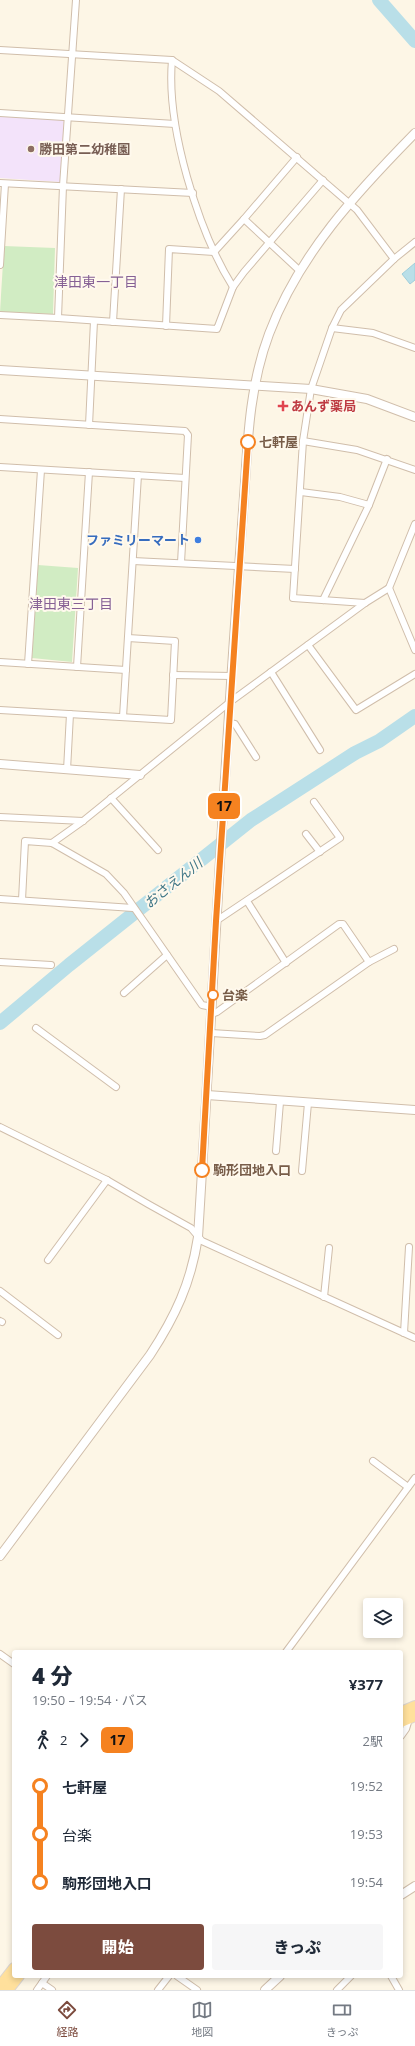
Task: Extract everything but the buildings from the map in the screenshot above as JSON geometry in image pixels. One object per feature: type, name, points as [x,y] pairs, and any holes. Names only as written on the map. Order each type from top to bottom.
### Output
[{"type":"main road","points":[[406,1717],[415,1706]]},
{"type":"main road","points":[[0,1986],[12,1971]]},
{"type":"main road","points":[[8,1990],[17,1978]]},
{"type":"street","points":[[58,318],[64,186],[76,0]]},
{"type":"street","points":[[0,50],[172,60],[218,91],[297,157],[357,210],[394,259]]},
{"type":"street","points":[[172,60],[170,79],[175,124],[193,193],[214,252],[233,287]]},
{"type":"street","points":[[0,113],[175,124]]},
{"type":"street","points":[[0,1556],[150,1355],[170,1325],[189,1277],[198,1237],[211,1033],[216,921],[230,723],[230,702],[249,426],[255,384],[269,335],[280,307],[314,248],[377,171],[415,133]]},
{"type":"street","points":[[214,252],[244,220],[297,157]]},
{"type":"street","points":[[0,315],[217,329],[233,287],[323,180]]},
{"type":"street","points":[[0,265],[3,183],[193,193]]},
{"type":"street","points":[[113,322],[121,189]]},
{"type":"street","points":[[244,220],[300,271]]},
{"type":"street","points":[[365,603],[293,598],[301,492],[303,441],[311,389],[332,328],[341,310],[394,259],[415,242]]},
{"type":"street","points":[[166,326],[169,249],[214,252]]},
{"type":"street","points":[[89,425],[94,321]]},
{"type":"street","points":[[332,328],[373,333],[415,348]]},
{"type":"street","points":[[0,370],[255,384],[311,389],[367,399],[415,417]]},
{"type":"street","points":[[0,419],[185,431],[188,435],[180,563]]},
{"type":"street","points":[[303,441],[356,450],[387,459],[415,470]]},
{"type":"street","points":[[323,600],[369,505],[387,459]]},
{"type":"street","points":[[0,467],[185,478]]},
{"type":"street","points":[[28,664],[41,470]]},
{"type":"street","points":[[77,667],[89,472]]},
{"type":"street","points":[[122,717],[138,475]]},
{"type":"street","points":[[301,492],[340,497],[369,505]]},
{"type":"street","points":[[52,843],[83,821],[230,702],[365,603],[389,588],[415,524]]},
{"type":"street","points":[[133,561],[295,569]]},
{"type":"street","points":[[389,588],[415,650]]},
{"type":"street","points":[[0,710],[171,720],[175,641],[128,638]]},
{"type":"street","points":[[308,645],[356,710],[415,674]]},
{"type":"street","points":[[0,662],[126,670]]},
{"type":"street","points":[[271,672],[320,750]]},
{"type":"street","points":[[173,675],[232,676]]},
{"type":"street","points":[[67,770],[70,714]]},
{"type":"street","points":[[230,723],[235,724],[256,757]]},
{"type":"street","points":[[0,764],[140,775]]},
{"type":"street","points":[[111,798],[158,850]]},
{"type":"street","points":[[216,921],[340,838],[314,802]]},
{"type":"street","points":[[0,816],[83,821]]},
{"type":"street","points":[[306,834],[320,852]]},
{"type":"street","points":[[22,900],[25,841],[52,843],[106,874],[124,893],[202,1005],[212,1010]]},
{"type":"street","points":[[0,899],[133,908]]},
{"type":"street","points":[[247,901],[286,963]]},
{"type":"street","points":[[212,1010],[286,963],[339,924],[343,924],[369,962]]},
{"type":"street","points":[[211,1033],[265,1035],[369,962],[394,949]]},
{"type":"street","points":[[124,993],[167,956]]},
{"type":"street","points":[[0,962],[51,965]]},
{"type":"street","points":[[36,1028],[116,1088]]},
{"type":"street","points":[[207,1095],[280,1102],[415,1110]]},
{"type":"street","points":[[276,1151],[280,1102]]},
{"type":"street","points":[[302,1172],[308,1103]]},
{"type":"street","points":[[0,1127],[107,1180],[191,1228],[198,1237],[324,1297],[415,1338]]},
{"type":"street","points":[[48,1260],[107,1180]]},
{"type":"street","points":[[404,1333],[410,1247]]},
{"type":"street","points":[[324,1297],[328,1248]]},
{"type":"street","points":[[0,1291],[58,1335]]},
{"type":"street","points":[[373,1461],[408,1487]]},
{"type":"street","points":[[287,1650],[415,1478]]},
{"type":"street","points":[[0,1654],[12,1663]]},
{"type":"street","points":[[403,1733],[406,1729],[406,1717]]},
{"type":"street","points":[[403,1894],[415,1886]]},
{"type":"street","points":[[37,1990],[46,1978]]},
{"type":"street","points":[[158,1990],[167,1978]]},
{"type":"street","points":[[180,1978],[197,1990]]},
{"type":"street","points":[[265,1990],[278,1978]]},
{"type":"street","points":[[337,1990],[349,1978]]},
{"type":"street","points":[[392,1978],[399,1990]]},
{"type":"street","points":[[42,1983],[52,1990]]},
{"type":"shaded area","name":"勝田第二幼稚園","points":[[0,115],[64,119],[60,182],[0,178]]},
{"type":"green space","points":[[4,246],[55,248],[53,314],[0,312]]},
{"type":"green space","points":[[38,565],[78,568],[72,662],[32,658]]},
{"type":"water","points":[[415,263],[415,280],[410,284],[402,274]]},
{"type":"waterway","points":[[379,0],[415,41]]},
{"type":"waterway","name":"おさえん川","points":[[0,1023],[69,965],[251,820],[355,753],[379,741],[415,716]]},
{"type":"bus line","name":"17","points":[[202,1170],[211,1033],[216,921],[248,442]]},
{"type":"place","name":"勝田第二幼稚園","points":[[31,149]]},
{"type":"place","name":"あんず薬局","points":[[283,406]]},
{"type":"place","name":"七軒屋","points":[[248,442]]},
{"type":"place","name":"ファミリーマート","points":[[198,540]]},
{"type":"place","name":"台楽","points":[[213,995]]},
{"type":"place","name":"駒形団地入口","points":[[202,1170]]},
{"type":"district","name":"津田東一丁目","points":[[96,282]]},
{"type":"district","name":"津田東三丁目","points":[[71,604]]}]
